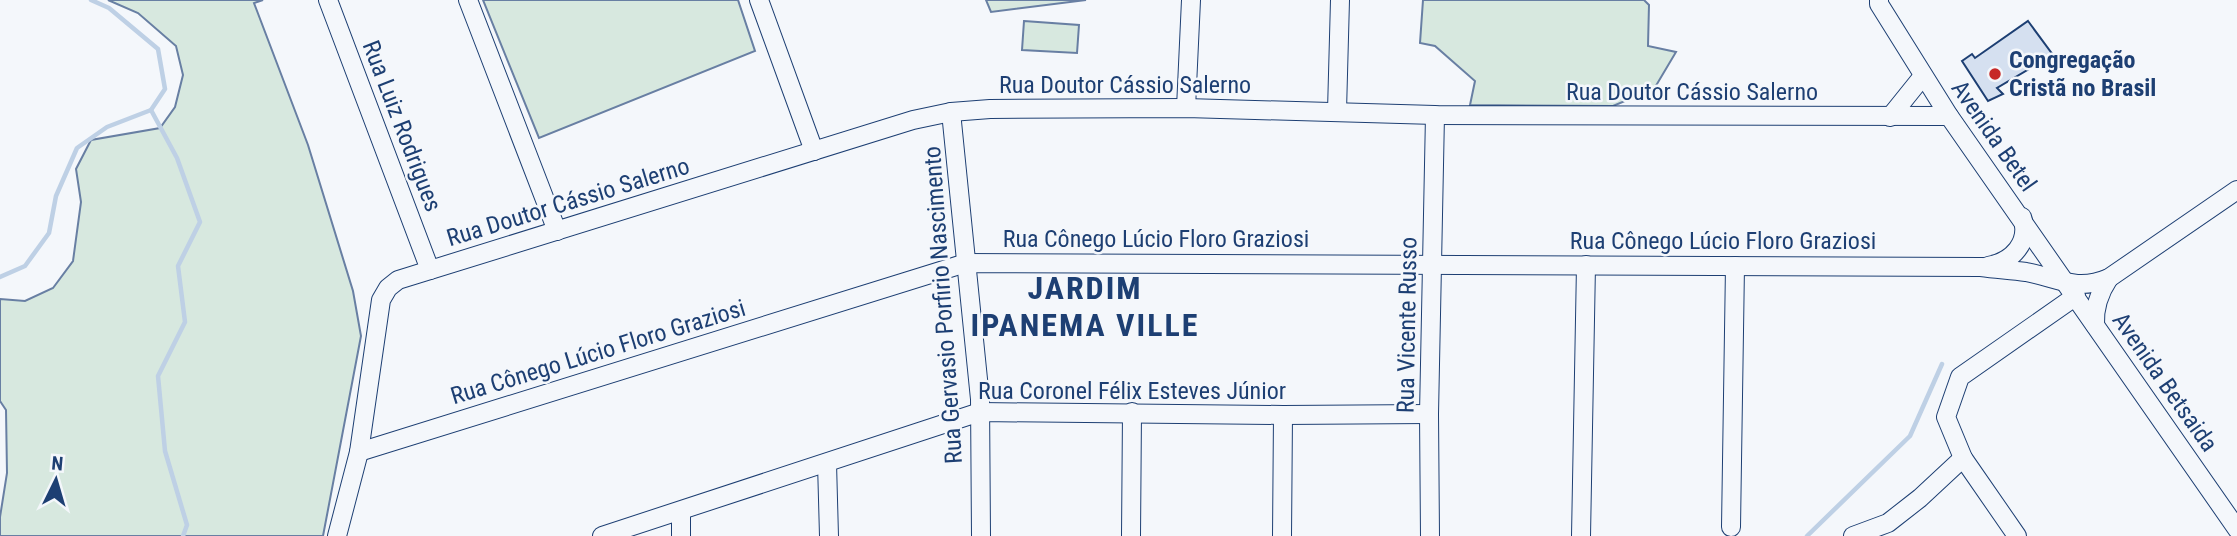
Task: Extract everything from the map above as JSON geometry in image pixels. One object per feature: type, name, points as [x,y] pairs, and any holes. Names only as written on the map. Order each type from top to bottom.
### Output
[{"type":"street","name":"Rua Luiz Rodrigues","points":[[328,0],[430,270]]},
{"type":"street","points":[[468,0],[557,231]]},
{"type":"street","points":[[759,0],[814,152]]},
{"type":"street","points":[[1186,108],[1191,0]]},
{"type":"street","points":[[1337,111],[1340,0]]},
{"type":"street","name":"Avenida Betel","points":[[1879,0],[1949,116],[2071,290]]},
{"type":"street","points":[[1890,117],[1923,76]]},
{"type":"street","name":"Rua Doutor Cássio Salerno","points":[[359,452],[381,300],[388,288],[398,280],[913,120],[951,112],[990,109],[1186,108],[1435,115],[1949,116]]},
{"type":"street","name":"Rua Gervasio Porfirio Nascimento","points":[[951,112],[981,412],[981,536]]},
{"type":"street","name":"Rua Vicente Russo","points":[[1430,536],[1429,414],[1435,115]]},
{"type":"street","points":[[2017,536],[1963,458],[1946,416],[1960,377],[2071,290],[2097,283],[2113,275],[2237,190]]},
{"type":"street","points":[[2019,248],[2024,235],[2022,217]]},
{"type":"street","name":"Rua Cônego Lúcio Floro Graziosi","points":[[1981,267],[1999,264],[2030,243],[2042,247]]},
{"type":"street","name":"Rua Cônego Lúcio Floro Graziosi","points":[[359,452],[966,263],[1981,267],[2025,272],[2071,290]]},
{"type":"street","points":[[2052,263],[2068,272],[2085,276],[2113,275]]},
{"type":"street","points":[[1581,536],[1587,265]]},
{"type":"street","points":[[1731,527],[1735,266]]},
{"type":"street","points":[[2095,325],[2098,300],[2113,275]]},
{"type":"street","name":"Avenida Betsaida","points":[[2071,290],[2237,530]]},
{"type":"street","name":"Rua Coronel Félix Esteves Júnior","points":[[602,536],[981,412],[1429,414]]},
{"type":"street","points":[[1131,536],[1132,412]]},
{"type":"street","points":[[1282,536],[1283,415]]},
{"type":"street","points":[[337,536],[359,452]]},
{"type":"street","points":[[1853,536],[1888,523],[1963,458]]},
{"type":"street","points":[[827,463],[828,536]]},
{"type":"street","points":[[681,511],[681,536]]},
{"type":"shaded area","points":[[108,0],[263,0],[254,3],[308,145],[353,291],[361,336],[323,536],[0,536],[7,473],[6,410],[0,401],[0,299],[25,301],[53,288],[73,261],[81,202],[76,169],[91,140],[160,128],[175,107],[183,75],[176,46],[138,13]]},
{"type":"shaded area","points":[[483,0],[738,0],[755,51],[539,138]]},
{"type":"shaded area","points":[[986,0],[1086,0],[991,12]]},
{"type":"shaded area","points":[[1423,0],[1644,0],[1649,5],[1648,46],[1676,52],[1654,89],[1613,106],[1470,105],[1475,81],[1435,46],[1420,43]]},
{"type":"shaded area","points":[[1024,21],[1079,25],[1077,53],[1022,50]]},
{"type":"building","name":"Congregação Cristã no Brasil","points":[[2028,21],[2053,55],[1997,88],[2003,94],[1988,101],[1962,61],[1972,54],[1975,58]]},
{"type":"waterway","points":[[0,277],[25,266],[49,233],[56,196],[77,148],[107,127],[151,110],[165,89],[158,49],[109,8],[91,0]]},
{"type":"waterway","points":[[151,110],[177,158],[200,222],[178,266],[185,322],[158,376],[165,451],[187,525],[183,536]]},
{"type":"waterway","points":[[1807,536],[1910,436],[1942,364]]},
{"type":"place","name":"Congregação Cristã no Brasil","points":[[1995,74]]},
{"type":"district","name":"JARDIM IPANEMA VILLE","points":[[1085,306]]}]
